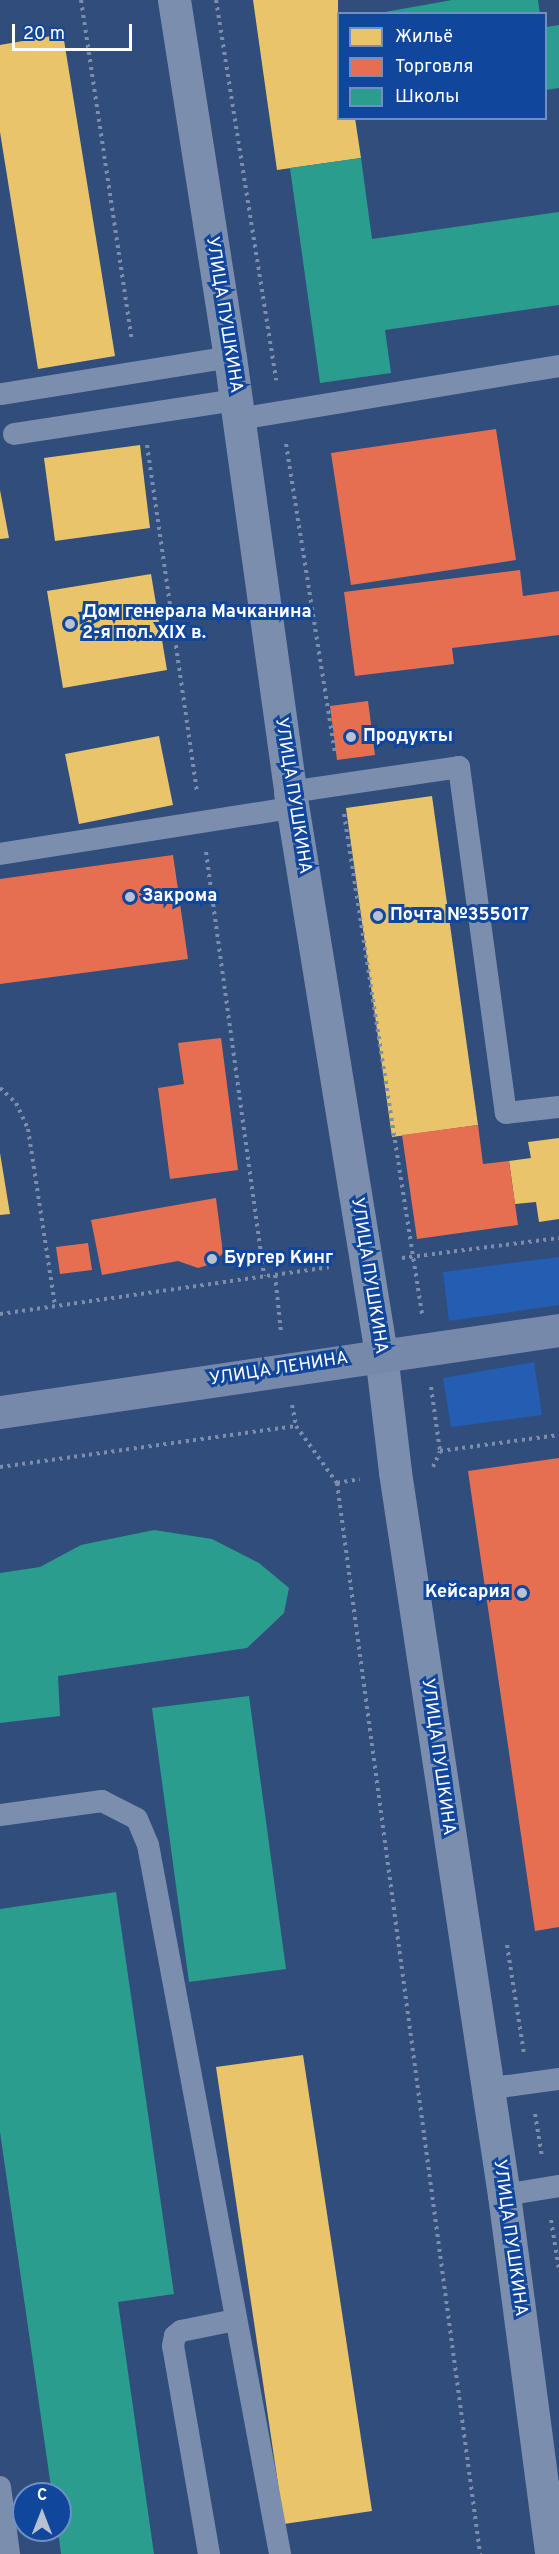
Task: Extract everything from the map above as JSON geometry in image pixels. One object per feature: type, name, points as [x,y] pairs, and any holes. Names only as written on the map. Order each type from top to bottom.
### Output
[{"type":"main road","name":"УЛИЦА ЛЕНИНА","points":[[0,1412],[381,1354],[559,1330]]},
{"type":"street","name":"УЛИЦА ПУШКИНА","points":[[174,0],[230,357],[291,800],[381,1354],[395,1472],[486,2090],[552,2506],[551,2554]]},
{"type":"lane","points":[[2,394],[230,357]]},
{"type":"lane","points":[[14,434],[142,415],[237,410],[281,412],[559,366]]},
{"type":"lane","points":[[0,854],[202,823],[291,800],[459,766],[506,1113],[559,1107]]},
{"type":"lane","points":[[0,1815],[102,1801],[137,1819],[148,1845],[280,2554]]},
{"type":"lane","points":[[486,2090],[559,2079]]},
{"type":"lane","points":[[504,2195],[553,2187]]},
{"type":"lane","points":[[209,2554],[173,2346],[175,2336],[181,2331],[235,2320]]},
{"type":"lane","points":[[0,2487],[9,2554]]},
{"type":"path","points":[[81,0],[137,373]]},
{"type":"path","points":[[216,0],[336,764]]},
{"type":"path","points":[[142,415],[202,823],[264,1276]]},
{"type":"path","points":[[344,811],[414,1257]]},
{"type":"path","points":[[0,1088],[16,1103],[28,1129],[55,1306]]},
{"type":"path","points":[[0,1314],[366,1261],[559,1238]]},
{"type":"path","points":[[0,1467],[296,1426],[338,1483],[480,2554]]},
{"type":"path","points":[[437,1478],[435,1467],[440,1451],[559,1436]]},
{"type":"path","points":[[338,1483],[435,1467]]},
{"type":"path","points":[[506,1935],[530,2084],[553,2187],[559,2270]]},
{"type":"shaded area","points":[[559,1257],[559,1305],[449,1321],[443,1272]]},
{"type":"shaded area","points":[[534,1362],[542,1415],[451,1427],[443,1378]]},
{"type":"building: Жильё","points":[[253,0],[338,0],[337,120],[355,120],[361,158],[277,170]]},
{"type":"building: Жильё","points":[[63,34],[115,356],[38,369],[0,132],[0,45]]},
{"type":"building: Жильё","points":[[140,445],[150,528],[55,541],[44,458]]},
{"type":"building: Жильё","points":[[0,490],[9,538],[0,539]]},
{"type":"building: Жильё","points":[[151,574],[167,670],[63,688],[47,591]]},
{"type":"building: Жильё","points":[[159,736],[173,805],[79,824],[65,754]]},
{"type":"building: Жильё","points":[[432,796],[478,1125],[392,1137],[346,808]]},
{"type":"building: Жильё","points":[[559,1138],[559,1219],[539,1222],[536,1202],[515,1204],[509,1161],[531,1158],[528,1142]]},
{"type":"building: Жильё","points":[[0,1153],[10,1214],[0,1215]]},
{"type":"building: Жильё","points":[[303,2055],[372,2511],[284,2524],[216,2067]]},
{"type":"building: Торговля","points":[[496,429],[516,560],[351,585],[331,453]]},
{"type":"building: Торговля","points":[[520,570],[523,596],[559,591],[559,635],[452,648],[454,664],[355,676],[344,592]]},
{"type":"building: Торговля","points":[[368,701],[375,755],[337,760],[330,706]]},
{"type":"building: Торговля","points":[[173,855],[188,959],[0,984],[0,879]]},
{"type":"building: Торговля","points":[[221,1038],[238,1170],[170,1179],[158,1088],[184,1084],[178,1043]]},
{"type":"building: Торговля","points":[[478,1125],[483,1164],[509,1161],[518,1225],[417,1239],[402,1135]]},
{"type":"building: Торговля","points":[[216,1198],[223,1253],[212,1264],[198,1268],[178,1261],[102,1275],[91,1220]]},
{"type":"building: Торговля","points":[[88,1243],[92,1270],[60,1274],[56,1247]]},
{"type":"building: Торговля","name":"Кейсария","points":[[559,1458],[559,1927],[535,1931],[468,1471]]},
{"type":"building: Школы","points":[[452,0],[538,0],[540,12],[385,12]]},
{"type":"building: Школы","points":[[559,25],[559,88],[547,90],[547,27]]},
{"type":"building: Школы","points":[[361,158],[372,239],[559,212],[559,305],[385,330],[391,373],[320,383],[290,168]]},
{"type":"building: Школы","points":[[154,1530],[212,1539],[259,1563],[289,1588],[284,1613],[247,1648],[58,1676],[60,1716],[0,1723],[0,1573],[40,1567],[81,1545]]},
{"type":"building: Школы","points":[[249,1696],[286,1969],[189,1982],[152,1708]]},
{"type":"building: Школы","points":[[116,1892],[174,2294],[118,2302],[154,2554],[61,2554],[60,2542],[72,2542],[72,2482],[50,2482],[0,2132],[0,1909]]},
{"type":"place","name":"Дом генерала Мачканина 2-я пол. XIX в.","points":[[70,624]]},
{"type":"place","name":"Продукты","points":[[351,737]]},
{"type":"place","name":"Закрома","points":[[130,897]]},
{"type":"place","name":"Почта №355017","points":[[378,916]]},
{"type":"place","name":"Бургер Кинг","points":[[212,1259]]},
{"type":"place","name":"Кейсария","points":[[522,1593]]}]
